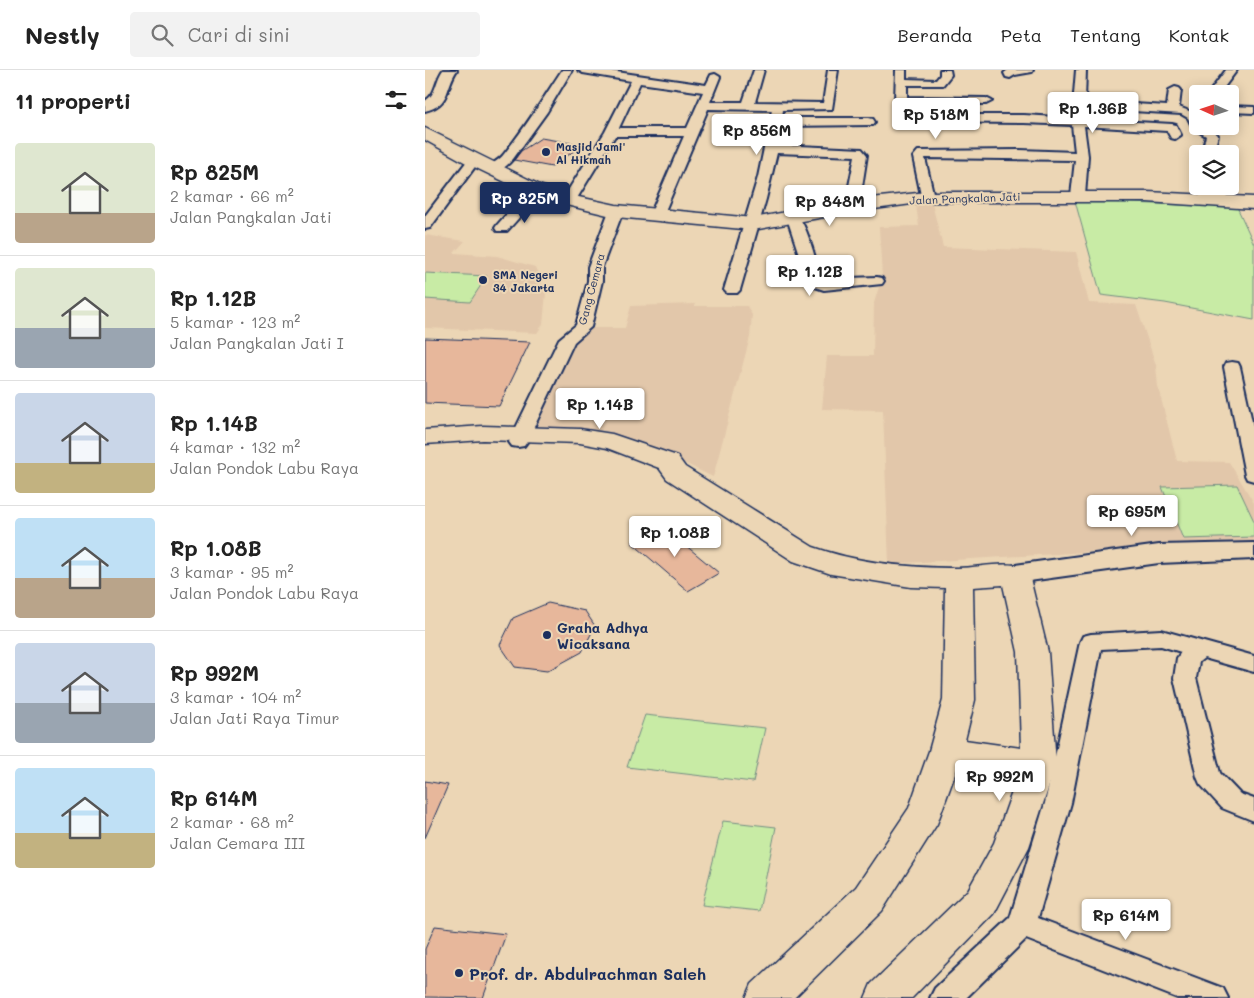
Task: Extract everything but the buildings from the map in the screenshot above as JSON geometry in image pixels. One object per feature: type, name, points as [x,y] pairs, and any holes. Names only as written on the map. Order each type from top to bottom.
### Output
[{"type":"main road","name":"Jalan Pangkalan Jati","points":[[427,136],[473,160],[497,166],[536,190],[572,195],[616,211],[659,210],[794,218],[852,206],[927,197],[1189,194]]},
{"type":"main road","name":"Jalan Pangkalan Jati","points":[[1223,195],[1254,203]]},
{"type":"main road","points":[[425,437],[475,433],[520,438],[602,451],[655,471],[676,473],[803,554],[831,564],[911,577],[959,578],[1015,574],[1033,652],[1039,764],[1011,847],[981,902],[885,998]]},
{"type":"main road","points":[[425,444],[520,438]]},
{"type":"main road","points":[[766,998],[869,899],[925,814],[946,751],[959,700],[959,578]]},
{"type":"main road","points":[[946,751],[1039,764]]},
{"type":"street","points":[[425,107],[438,100],[442,95],[445,76],[450,70]]},
{"type":"street","points":[[497,166],[541,112],[567,70]]},
{"type":"street","points":[[583,70],[709,89]]},
{"type":"street","points":[[748,106],[759,70]]},
{"type":"street","points":[[703,105],[829,106],[833,70]]},
{"type":"street","points":[[945,70],[946,75],[939,83],[901,76],[901,100],[904,119],[1024,120],[1172,128],[1175,135]]},
{"type":"street","points":[[1010,75],[1009,73],[1015,70],[1028,70]]},
{"type":"street","points":[[1078,196],[1082,156],[1078,123],[1081,70]]},
{"type":"street","points":[[1220,85],[1233,70]]},
{"type":"street","points":[[659,210],[715,77]]},
{"type":"street","points":[[572,195],[611,132],[635,82]]},
{"type":"street","points":[[1175,90],[1178,110]]},
{"type":"street","points":[[901,100],[986,101]]},
{"type":"street","points":[[1078,104],[1189,109]]},
{"type":"street","points":[[732,290],[755,217],[773,149],[778,106]]},
{"type":"street","points":[[1239,109],[1254,110]]},
{"type":"street","points":[[1178,110],[1189,114]]},
{"type":"street","points":[[776,122],[869,122]]},
{"type":"street","points":[[611,132],[693,132]]},
{"type":"street","points":[[773,149],[858,152],[861,155],[852,206]]},
{"type":"street","points":[[927,197],[919,157],[922,154],[1082,156]]},
{"type":"street","points":[[425,225],[473,160]]},
{"type":"street","points":[[502,228],[536,190]]},
{"type":"street","name":"Gang Cemara","points":[[520,438],[567,340],[583,327],[595,281],[595,267],[616,211]]},
{"type":"street","points":[[794,218],[807,254],[814,282],[824,284],[877,281]]},
{"type":"street","points":[[1232,367],[1254,475]]},
{"type":"street","points":[[1015,574],[1159,554],[1254,551]]},
{"type":"street","points":[[945,998],[1022,925],[1058,802],[1091,642],[1161,638],[1254,664]]},
{"type":"street","points":[[1201,649],[1188,658],[1185,678],[1209,777],[1231,801],[1254,810]]},
{"type":"street","points":[[1022,925],[1213,998]]},
{"type":"shaded area","points":[[932,204],[943,247],[1076,252],[1089,303],[1136,305],[1156,365],[1158,387],[1177,461],[1229,462],[1254,503],[1254,542],[889,564],[883,410],[822,409],[827,356],[873,356],[874,303],[882,277],[879,227],[919,226],[916,205]]},
{"type":"shaded area","name":"SMA Negeri 34 Jakarta","points":[[425,235],[465,241],[454,253],[497,256],[535,267],[546,293],[543,324],[537,333],[425,328]]},
{"type":"shaded area","points":[[695,304],[695,306],[747,306],[752,315],[750,337],[713,477],[670,456],[587,432],[527,426],[561,354],[589,328],[625,328],[631,306]]},
{"type":"green space","points":[[1075,201],[1237,207],[1254,244],[1254,320],[1165,303],[1101,295]]},
{"type":"green space","points":[[425,273],[487,276],[470,302],[425,299]]},
{"type":"green space","points":[[1237,485],[1254,521],[1254,537],[1183,539],[1162,487]]},
{"type":"green space","points":[[645,715],[765,728],[753,782],[627,767]]},
{"type":"green space","points":[[723,821],[776,827],[759,911],[702,905]]},
{"type":"place","name":"Masjid Jami' Al Hikmah","points":[[546,152]]},
{"type":"place","name":"SMA Negeri 34 Jakarta","points":[[483,280]]},
{"type":"place","name":"Graha Adhya Wicaksana","points":[[547,635]]},
{"type":"place","name":"Prof. dr. Abdulrachman Saleh","points":[[459,973]]}]
